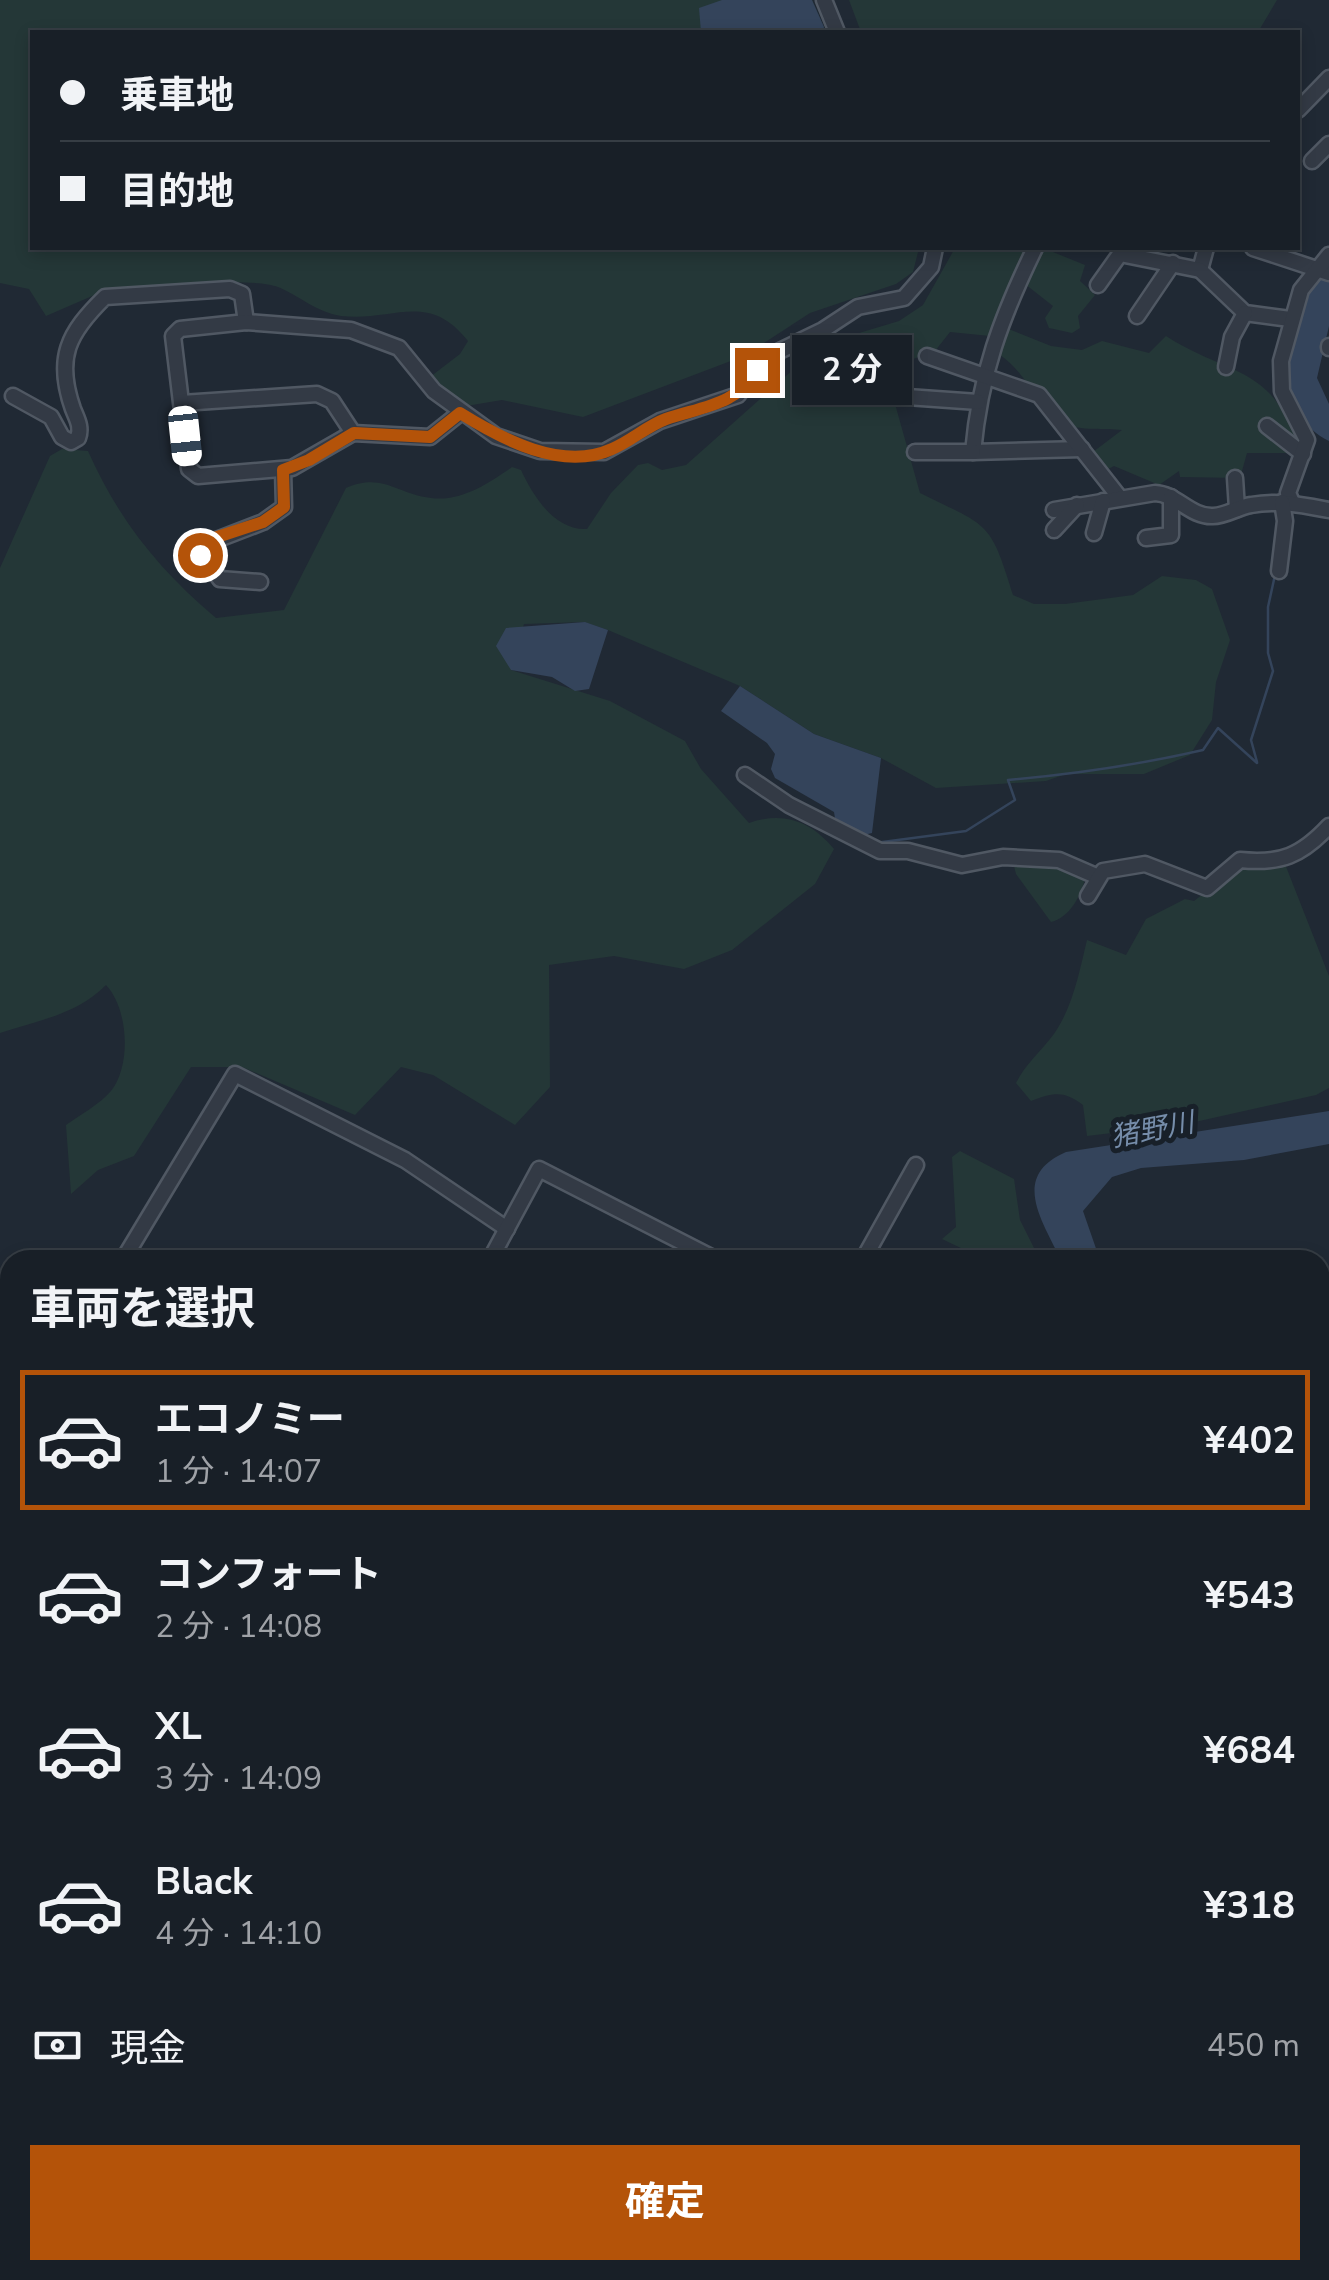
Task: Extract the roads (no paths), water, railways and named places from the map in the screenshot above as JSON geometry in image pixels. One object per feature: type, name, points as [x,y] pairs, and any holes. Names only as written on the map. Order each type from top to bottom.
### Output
[{"type":"street","points":[[824,0],[836,30]]},
{"type":"street","points":[[1300,108],[1329,78]]},
{"type":"street","points":[[1312,161],[1329,144]]},
{"type":"street","points":[[460,413],[430,437],[354,433],[309,460],[283,470],[198,476],[189,469],[174,336],[180,329],[246,322],[351,330],[382,340],[410,358],[434,390],[460,413],[517,445],[572,454],[604,452],[660,421],[738,396],[766,358],[823,330],[858,307],[904,298],[931,267],[934,250]]},
{"type":"street","points":[[973,452],[982,374],[1034,250]]},
{"type":"street","points":[[1200,270],[1205,250]]},
{"type":"street","points":[[1274,251],[1323,271]]},
{"type":"street","points":[[1098,285],[1120,254],[1173,262],[1200,270],[1245,312],[1290,319]]},
{"type":"street","points":[[1323,271],[1329,255]]},
{"type":"street","points":[[1138,316],[1173,262]]},
{"type":"street","points":[[1280,571],[1288,493],[1303,454],[1306,433],[1282,391],[1281,361],[1290,319],[1308,276],[1323,271]]},
{"type":"street","points":[[13,396],[52,417],[62,437],[71,442],[78,438],[81,430],[66,388],[64,362],[78,323],[105,297],[230,289],[242,294],[246,322]]},
{"type":"street","points":[[1226,367],[1232,337],[1245,312]]},
{"type":"street","points":[[927,356],[1039,394],[1120,498]]},
{"type":"street","points":[[182,403],[318,394],[339,409],[354,433]]},
{"type":"street","points":[[893,396],[978,402]]},
{"type":"street","points":[[1267,426],[1303,454]]},
{"type":"street","points":[[915,452],[1082,449]]},
{"type":"street","points":[[260,582],[220,580],[198,548],[263,522],[284,507],[283,470]]},
{"type":"street","points":[[1235,478],[1237,508]]},
{"type":"street","points":[[1054,510],[1155,493],[1171,497],[1197,514],[1214,516],[1237,508],[1287,502],[1329,510]]},
{"type":"street","points":[[1146,538],[1171,535],[1171,497]]},
{"type":"street","points":[[1094,533],[1103,501]]},
{"type":"street","points":[[1054,530],[1077,504]]},
{"type":"street","points":[[745,775],[790,805],[880,851],[908,851],[962,865],[1003,857],[1059,860],[1096,876],[1144,864],[1207,888],[1240,860],[1266,863],[1299,854],[1329,826]]},
{"type":"street","points":[[1088,896],[1096,876]]},
{"type":"street","points":[[129,1250],[234,1074],[406,1160],[507,1229]]},
{"type":"street","points":[[869,1250],[916,1165]]},
{"type":"street","points":[[495,1250],[539,1170],[697,1250]]},
{"type":"water","points":[[722,0],[812,0],[824,27],[701,30],[699,8]]},
{"type":"water","points":[[1329,264],[1329,326],[1317,378],[1329,404],[1329,441],[1299,415],[1286,379],[1285,360],[1292,320],[1300,302]]},
{"type":"water","points":[[585,622],[608,630],[589,689],[575,691],[552,677],[511,670],[496,646],[506,628]]},
{"type":"water","points":[[740,686],[814,734],[881,758],[872,833],[859,836],[835,818],[834,812],[775,778],[771,769],[775,754],[767,743],[721,711]]},
{"type":"water","points":[[1329,1111],[1329,1144],[1244,1160],[1141,1168],[1112,1177],[1083,1211],[1097,1250],[1056,1250],[1039,1215],[1035,1186],[1039,1173],[1066,1152]]},
{"type":"waterway","points":[[1257,762],[1251,740],[1273,671],[1268,653],[1268,607],[1275,575]]},
{"type":"waterway","points":[[875,843],[966,831],[1015,800],[1008,780],[1106,768],[1203,750],[1218,728],[1257,763]]},
{"type":"water label","name":"猪野川","points":[[1152,1129]]}]
